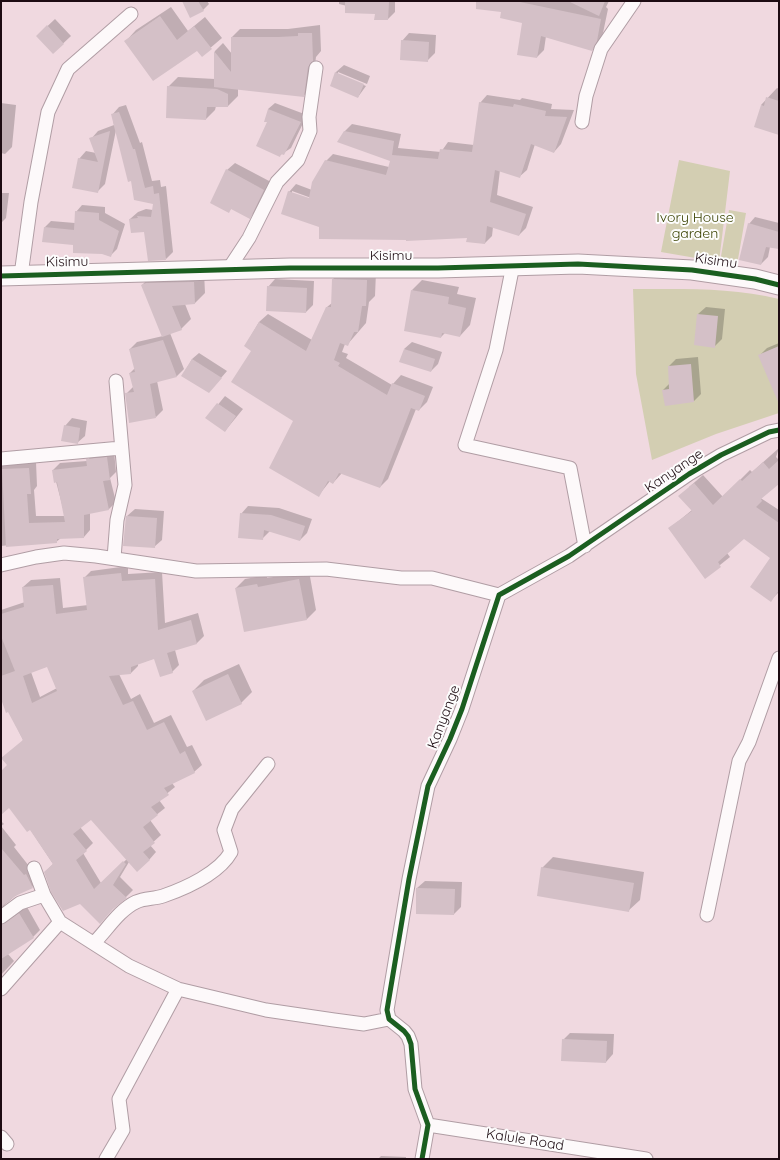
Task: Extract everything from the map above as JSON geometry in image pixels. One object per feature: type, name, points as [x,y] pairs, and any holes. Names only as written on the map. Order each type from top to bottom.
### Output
[{"type":"street","points":[[582,122],[586,96],[601,49],[634,1]]},
{"type":"street","points":[[22,275],[32,202],[48,112],[68,69],[131,14]]},
{"type":"street","points":[[228,270],[249,238],[277,182],[298,160],[310,131],[309,116],[316,68]]},
{"type":"street","name":"Kisimu","points":[[1,276],[228,270],[578,264],[692,270],[755,279],[779,285]]},
{"type":"street","points":[[513,265],[496,350],[465,445],[570,468],[585,546]]},
{"type":"street","points":[[114,558],[117,520],[126,485],[121,448],[116,381]]},
{"type":"street","name":"Kanyange","points":[[389,1019],[387,1010],[409,879],[428,786],[462,709],[499,595],[585,546],[695,470],[721,455],[769,432],[779,430]]},
{"type":"street","points":[[1,459],[121,448]]},
{"type":"street","points":[[1,565],[36,557],[64,553],[114,558],[196,571],[326,569],[401,578],[432,578],[499,595]]},
{"type":"street","points":[[707,915],[739,761],[749,742],[779,658]]},
{"type":"street","points":[[94,943],[126,909],[135,903],[162,896],[177,890],[208,875],[227,860],[231,852],[224,830],[232,809],[268,764]]},
{"type":"street","points":[[34,868],[44,895],[60,922],[129,966],[178,989],[266,1010],[341,1021],[364,1024],[389,1019],[408,1036],[415,1089],[428,1125],[422,1159]]},
{"type":"street","points":[[1,917],[20,903],[44,895]]},
{"type":"street","points":[[1,989],[60,922]]},
{"type":"street","points":[[106,1159],[123,1130],[119,1099],[178,989]]},
{"type":"street","name":"Kalule Road","points":[[428,1125],[646,1159]]},
{"type":"green space","name":"Ivory House garden","points":[[679,160],[730,171],[719,262],[661,252]]},
{"type":"green space","points":[[729,210],[746,213],[737,265],[720,262]]},
{"type":"green space","points":[[633,289],[688,289],[743,292],[779,299],[779,413],[716,434],[652,460],[636,374]]},
{"type":"building","points":[[182,1],[198,1],[204,11],[190,18]]},
{"type":"building","points":[[345,1],[389,2],[388,20],[374,20],[375,14],[345,13]]},
{"type":"building","points":[[476,1],[515,1],[601,19],[597,41],[592,51],[541,36],[537,58],[517,55],[522,23],[500,18],[501,12],[476,9]]},
{"type":"building","points":[[568,1],[605,1],[599,16]]},
{"type":"building","points":[[160,16],[177,40],[194,26],[212,49],[202,57],[197,51],[153,81],[124,41]]},
{"type":"building","points":[[47,25],[64,44],[53,54],[36,36]]},
{"type":"building","points":[[298,33],[312,33],[313,61],[308,67],[304,97],[214,87],[214,51],[231,72],[231,37],[298,36]]},
{"type":"building","points":[[401,40],[429,42],[428,62],[400,60]]},
{"type":"building","points":[[335,72],[364,84],[358,98],[330,86]]},
{"type":"building","points":[[167,86],[217,89],[228,94],[228,107],[207,107],[206,120],[166,118]]},
{"type":"building","points":[[766,97],[779,101],[779,135],[754,127],[761,105],[764,106]]},
{"type":"building","points":[[479,102],[513,107],[514,104],[546,111],[545,116],[567,117],[554,153],[531,144],[520,178],[495,170],[490,202],[526,214],[519,236],[487,226],[485,244],[466,242],[467,238],[406,241],[319,239],[319,227],[281,214],[288,191],[309,198],[312,182],[325,160],[386,175],[390,161],[337,142],[344,131],[394,141],[392,155],[438,159],[440,149],[472,152]]},
{"type":"building","points":[[268,109],[301,122],[284,155],[281,154],[280,157],[256,146],[267,122],[264,122]]},
{"type":"building","points":[[119,112],[133,149],[135,149],[145,188],[153,186],[154,194],[159,193],[166,260],[148,261],[144,232],[131,233],[129,219],[138,218],[137,216],[151,217],[153,204],[134,200],[131,181],[128,182],[111,114]]},
{"type":"building","points":[[110,131],[98,193],[72,188],[78,158],[98,162],[89,138]]},
{"type":"building","points":[[226,169],[264,190],[250,219],[231,209],[229,213],[210,203]]},
{"type":"building","points":[[75,211],[99,213],[99,220],[119,231],[111,257],[102,254],[73,253],[73,245],[42,242],[44,227],[74,230]]},
{"type":"building","points":[[748,223],[779,232],[779,249],[766,247],[761,265],[739,260]]},
{"type":"building","points":[[332,279],[367,280],[366,306],[362,306],[358,332],[354,332],[348,346],[340,343],[334,360],[340,363],[338,366],[387,395],[392,383],[425,396],[419,411],[411,408],[380,488],[339,473],[333,484],[328,481],[319,497],[269,468],[293,421],[231,382],[251,351],[244,346],[259,322],[306,351],[326,307],[331,307]]},
{"type":"building","points":[[194,282],[195,304],[172,306],[182,330],[162,337],[141,285],[146,283]]},
{"type":"building","points":[[267,286],[307,288],[306,313],[266,311]]},
{"type":"building","points":[[411,290],[449,297],[448,304],[466,308],[460,337],[442,333],[441,338],[404,331]]},
{"type":"building","points":[[697,314],[718,316],[715,348],[694,345]]},
{"type":"building","points":[[163,340],[177,377],[150,384],[156,418],[129,423],[125,393],[134,392],[129,373],[135,372],[129,349]]},
{"type":"building","points":[[779,346],[779,404],[758,355]]},
{"type":"building","points":[[404,349],[435,359],[431,372],[399,362]]},
{"type":"building","points":[[192,359],[222,378],[209,393],[181,376]]},
{"type":"building","points":[[691,364],[694,402],[665,406],[662,390],[669,389],[668,366]]},
{"type":"building","points":[[217,403],[236,416],[225,432],[205,418]]},
{"type":"building","points":[[64,425],[80,428],[78,444],[61,441]]},
{"type":"building","points":[[107,457],[110,480],[103,481],[109,510],[84,515],[84,538],[57,539],[57,543],[6,547],[2,469],[29,468],[31,494],[27,494],[29,523],[65,522],[57,482],[54,483],[52,470],[87,466],[86,459]]},
{"type":"building","points":[[779,460],[779,484],[761,499],[762,501],[756,507],[779,523],[779,590],[771,602],[750,587],[770,558],[744,539],[718,562],[721,567],[705,579],[668,528],[692,511],[678,496],[694,483],[713,505],[740,479],[742,481],[763,462],[769,469]]},
{"type":"building","points":[[240,513],[271,515],[305,526],[300,541],[264,530],[263,540],[238,538]]},
{"type":"building","points":[[126,516],[157,518],[155,548],[123,546]]},
{"type":"building","points":[[121,573],[122,581],[155,579],[158,630],[191,620],[197,644],[167,653],[173,673],[160,677],[154,659],[131,667],[131,674],[109,676],[123,705],[133,701],[147,730],[164,722],[180,754],[185,751],[195,773],[164,788],[169,795],[151,807],[158,815],[143,827],[155,843],[143,852],[150,860],[137,872],[91,820],[73,834],[87,851],[76,860],[94,889],[123,861],[126,864],[113,885],[127,898],[113,909],[100,924],[80,904],[63,911],[51,892],[44,872],[53,864],[30,830],[27,832],[9,808],[1,815],[1,771],[7,765],[1,758],[23,740],[8,712],[6,713],[1,699],[1,676],[15,671],[1,636],[1,614],[24,607],[22,587],[53,585],[56,614],[87,610],[83,577]],"holes":[[[47,667],[57,691],[32,703],[23,676]]]},
{"type":"building","points":[[299,579],[307,620],[244,632],[235,588],[257,584],[258,587]]},
{"type":"building","points":[[228,674],[242,704],[206,721],[192,691]]},
{"type":"building","points":[[1,848],[24,875],[26,874],[33,888],[15,896],[1,907]]},
{"type":"building","points":[[541,867],[634,883],[629,912],[537,896]]},
{"type":"building","points":[[416,888],[455,889],[454,915],[416,914]]},
{"type":"building","points":[[19,913],[34,938],[1,959],[1,925]]},
{"type":"building","points":[[562,1039],[607,1041],[606,1063],[561,1061]]},
{"type":"cycle path","points":[[1,276],[290,268],[438,268],[578,264],[692,270],[755,279],[779,285]]},
{"type":"cycle path","points":[[422,1159],[428,1125],[415,1089],[411,1044],[404,1031],[389,1019],[387,1010],[409,879],[428,786],[462,709],[499,595],[569,556],[689,474],[721,455],[769,432],[779,430]]}]
